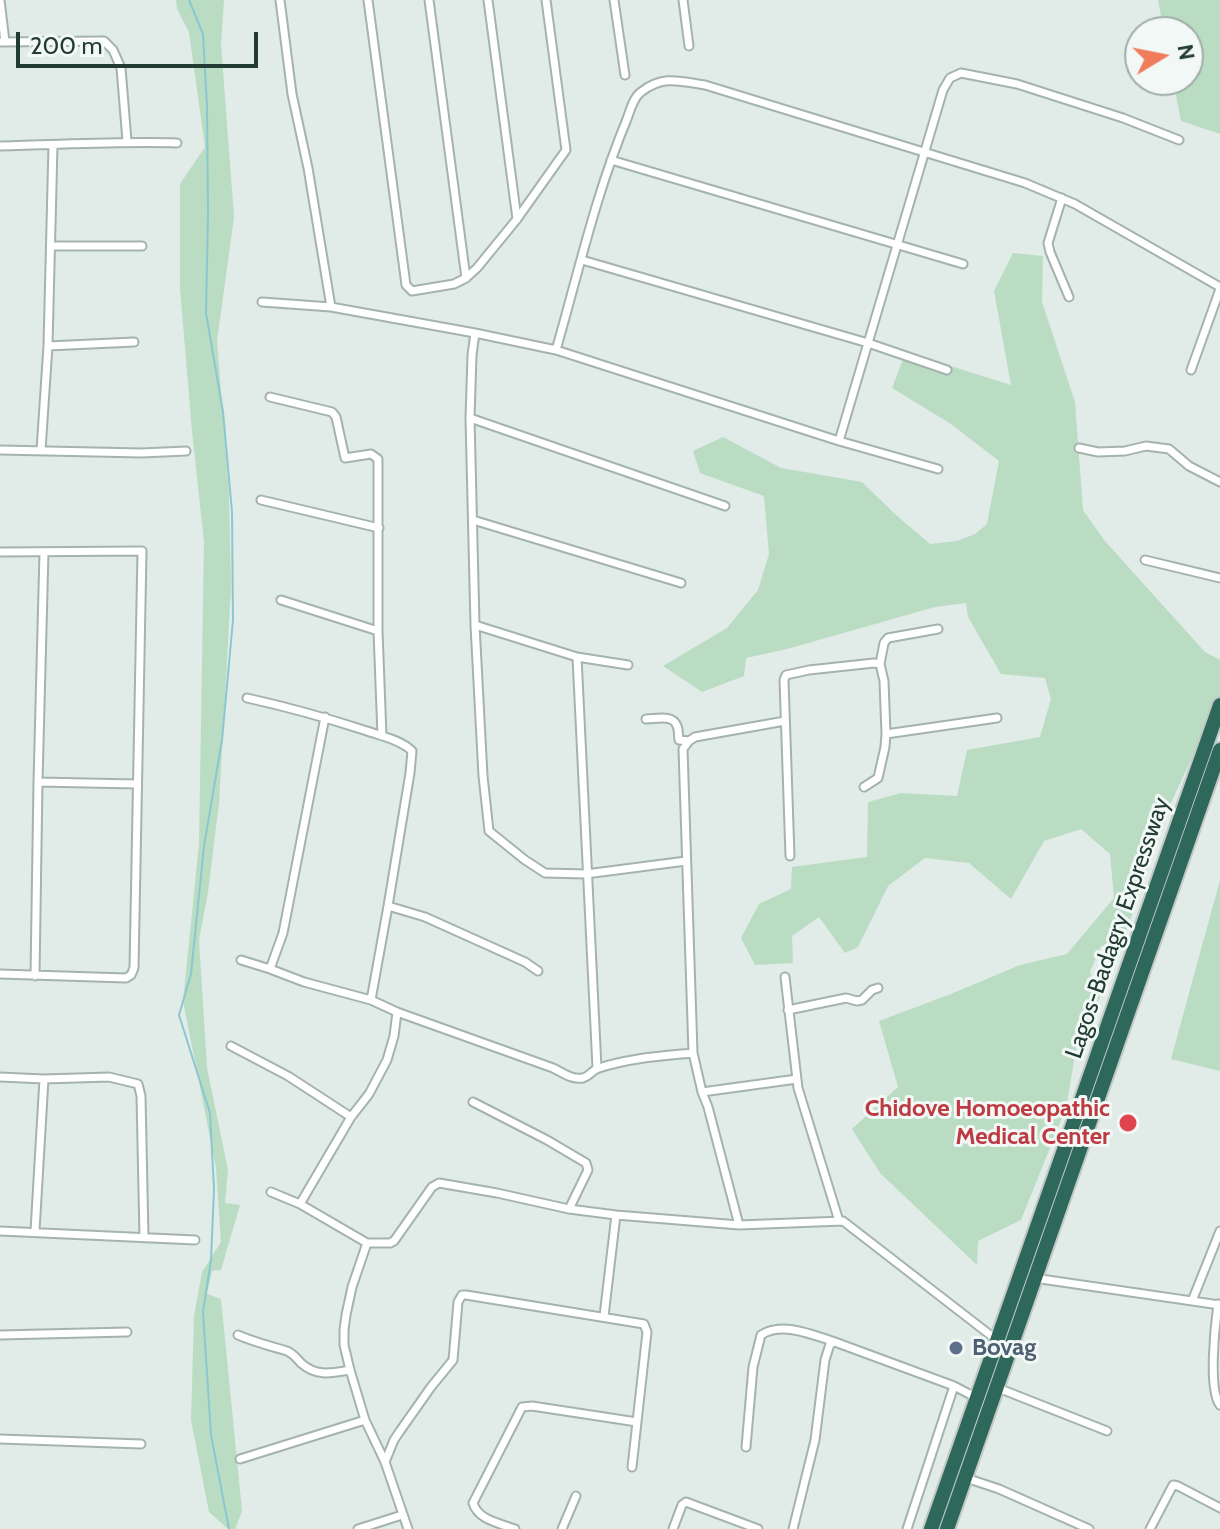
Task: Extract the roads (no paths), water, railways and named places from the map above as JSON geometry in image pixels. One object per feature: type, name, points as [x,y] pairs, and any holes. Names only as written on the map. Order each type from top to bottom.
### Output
[{"type":"highway","name":"Lagos-Badagry Expressway","points":[[931,1529],[1220,705]]},
{"type":"highway","name":"Lagos-Badagry Expressway","points":[[947,1529],[1220,750]]},
{"type":"street","points":[[0,0],[3,42],[104,41],[109,46],[121,68],[127,141]]},
{"type":"street","points":[[280,0],[292,94],[308,168],[331,307]]},
{"type":"street","points":[[368,0],[406,285],[412,291],[454,284],[477,268],[517,219],[566,150],[546,0]]},
{"type":"street","points":[[429,0],[466,278]]},
{"type":"street","points":[[488,0],[517,219]]},
{"type":"street","points":[[614,0],[625,75]]},
{"type":"street","points":[[683,0],[689,46]]},
{"type":"street","points":[[839,441],[943,90],[950,78],[961,73],[1017,84],[1123,118],[1179,140]]},
{"type":"street","points":[[556,350],[611,160],[637,95],[659,81],[672,80],[705,85],[926,151],[1025,183],[1075,204],[1220,288],[1191,370]]},
{"type":"street","points":[[0,146],[127,141],[177,143]]},
{"type":"street","points":[[41,450],[48,346],[53,145]]},
{"type":"street","points":[[611,160],[963,264]]},
{"type":"street","points":[[1062,198],[1048,243],[1069,297]]},
{"type":"street","points":[[51,246],[142,246]]},
{"type":"street","points":[[582,260],[868,343],[947,370]]},
{"type":"street","points":[[262,302],[331,307],[556,350],[839,441],[938,469]]},
{"type":"street","points":[[475,333],[470,418],[475,625],[489,831],[541,872],[586,874],[686,861]]},
{"type":"street","points":[[48,346],[134,342]]},
{"type":"street","points":[[270,397],[332,412],[336,417],[345,458],[371,454],[378,459],[378,631],[382,736]]},
{"type":"street","points":[[470,418],[725,506]]},
{"type":"street","points":[[1079,448],[1098,452],[1146,446],[1169,449],[1189,466],[1220,482]]},
{"type":"street","points":[[0,450],[186,451]]},
{"type":"street","points":[[261,500],[379,528]]},
{"type":"street","points":[[473,520],[681,583]]},
{"type":"street","points":[[0,552],[142,551],[134,968],[126,978],[0,974]]},
{"type":"street","points":[[35,976],[44,552]]},
{"type":"street","points":[[1145,560],[1220,578]]},
{"type":"street","points":[[281,600],[378,631]]},
{"type":"street","points":[[475,625],[577,657],[628,665]]},
{"type":"street","points":[[864,787],[878,778],[885,747],[884,681],[880,664],[884,643],[888,638],[938,629]]},
{"type":"street","points":[[577,657],[597,1068]]},
{"type":"street","points":[[790,856],[786,675],[880,664]]},
{"type":"street","points":[[247,698],[325,717],[382,736],[412,751],[371,1000]]},
{"type":"street","points":[[270,969],[283,933],[325,717]]},
{"type":"street","points":[[886,734],[997,718]]},
{"type":"street","points":[[646,719],[672,719],[677,725],[679,740],[689,741]]},
{"type":"street","points":[[739,1225],[693,1053],[683,749],[695,737],[785,721]]},
{"type":"street","points":[[38,782],[137,784]]},
{"type":"street","points":[[388,906],[425,917],[525,962],[538,971]]},
{"type":"street","points":[[241,960],[304,982],[371,1000],[570,1077],[581,1078],[597,1068],[637,1059],[693,1053]]},
{"type":"street","points":[[785,977],[798,1088],[839,1221]]},
{"type":"street","points":[[788,1010],[846,998],[862,1000],[878,988]]},
{"type":"street","points":[[300,1204],[387,1060],[397,1012]]},
{"type":"street","points":[[231,1046],[288,1076],[351,1117]]},
{"type":"street","points":[[0,1077],[109,1077],[138,1084],[141,1096],[144,1238]]},
{"type":"street","points":[[35,1231],[44,1079]]},
{"type":"street","points":[[702,1092],[797,1079]]},
{"type":"street","points":[[473,1102],[586,1163],[588,1170],[569,1209]]},
{"type":"street","points":[[271,1192],[300,1204],[367,1243],[394,1241],[432,1187],[439,1183],[569,1209],[616,1215],[739,1225],[839,1221],[847,1224],[998,1341]]},
{"type":"street","points":[[604,1316],[616,1215]]},
{"type":"street","points":[[0,1231],[195,1240]]},
{"type":"street","points":[[1192,1301],[1220,1231]]},
{"type":"street","points":[[367,1243],[352,1287],[344,1345],[365,1420],[385,1462],[408,1529]]},
{"type":"street","points":[[1034,1278],[1219,1304],[1213,1376],[1216,1400],[1220,1405]]},
{"type":"street","points":[[385,1462],[400,1431],[453,1360],[458,1302],[462,1295],[642,1323],[647,1329],[632,1467]]},
{"type":"street","points":[[746,1447],[753,1367],[761,1335],[771,1330],[806,1333],[835,1342],[954,1386],[977,1398]]},
{"type":"street","points":[[0,1335],[127,1332]]},
{"type":"street","points":[[238,1335],[294,1354],[313,1371],[329,1374],[350,1370]]},
{"type":"street","points":[[793,1529],[815,1440],[828,1348],[835,1342]]},
{"type":"street","points":[[907,1529],[954,1386]]},
{"type":"street","points":[[996,1387],[1107,1431]]},
{"type":"street","points":[[515,1529],[480,1515],[473,1503],[522,1407],[637,1422]]},
{"type":"street","points":[[240,1459],[365,1420]]},
{"type":"street","points":[[0,1439],[141,1444]]},
{"type":"street","points":[[964,1477],[1089,1529]]},
{"type":"street","points":[[1150,1529],[1173,1485],[1220,1508]]},
{"type":"street","points":[[562,1529],[576,1496]]},
{"type":"street","points":[[673,1529],[686,1502],[758,1529]]},
{"type":"street","points":[[358,1529],[402,1515]]},
{"type":"waterway","points":[[189,0],[203,34],[207,107],[206,313],[223,412],[232,512],[233,620],[222,740],[204,846],[191,974],[179,1015],[210,1113],[214,1189],[211,1260],[203,1312],[211,1435],[229,1529]]},
{"type":"place","name":"Chidove Homoeopathic Medical Center","points":[[1128,1123]]},
{"type":"place","name":"Bovag","points":[[956,1348]]}]
